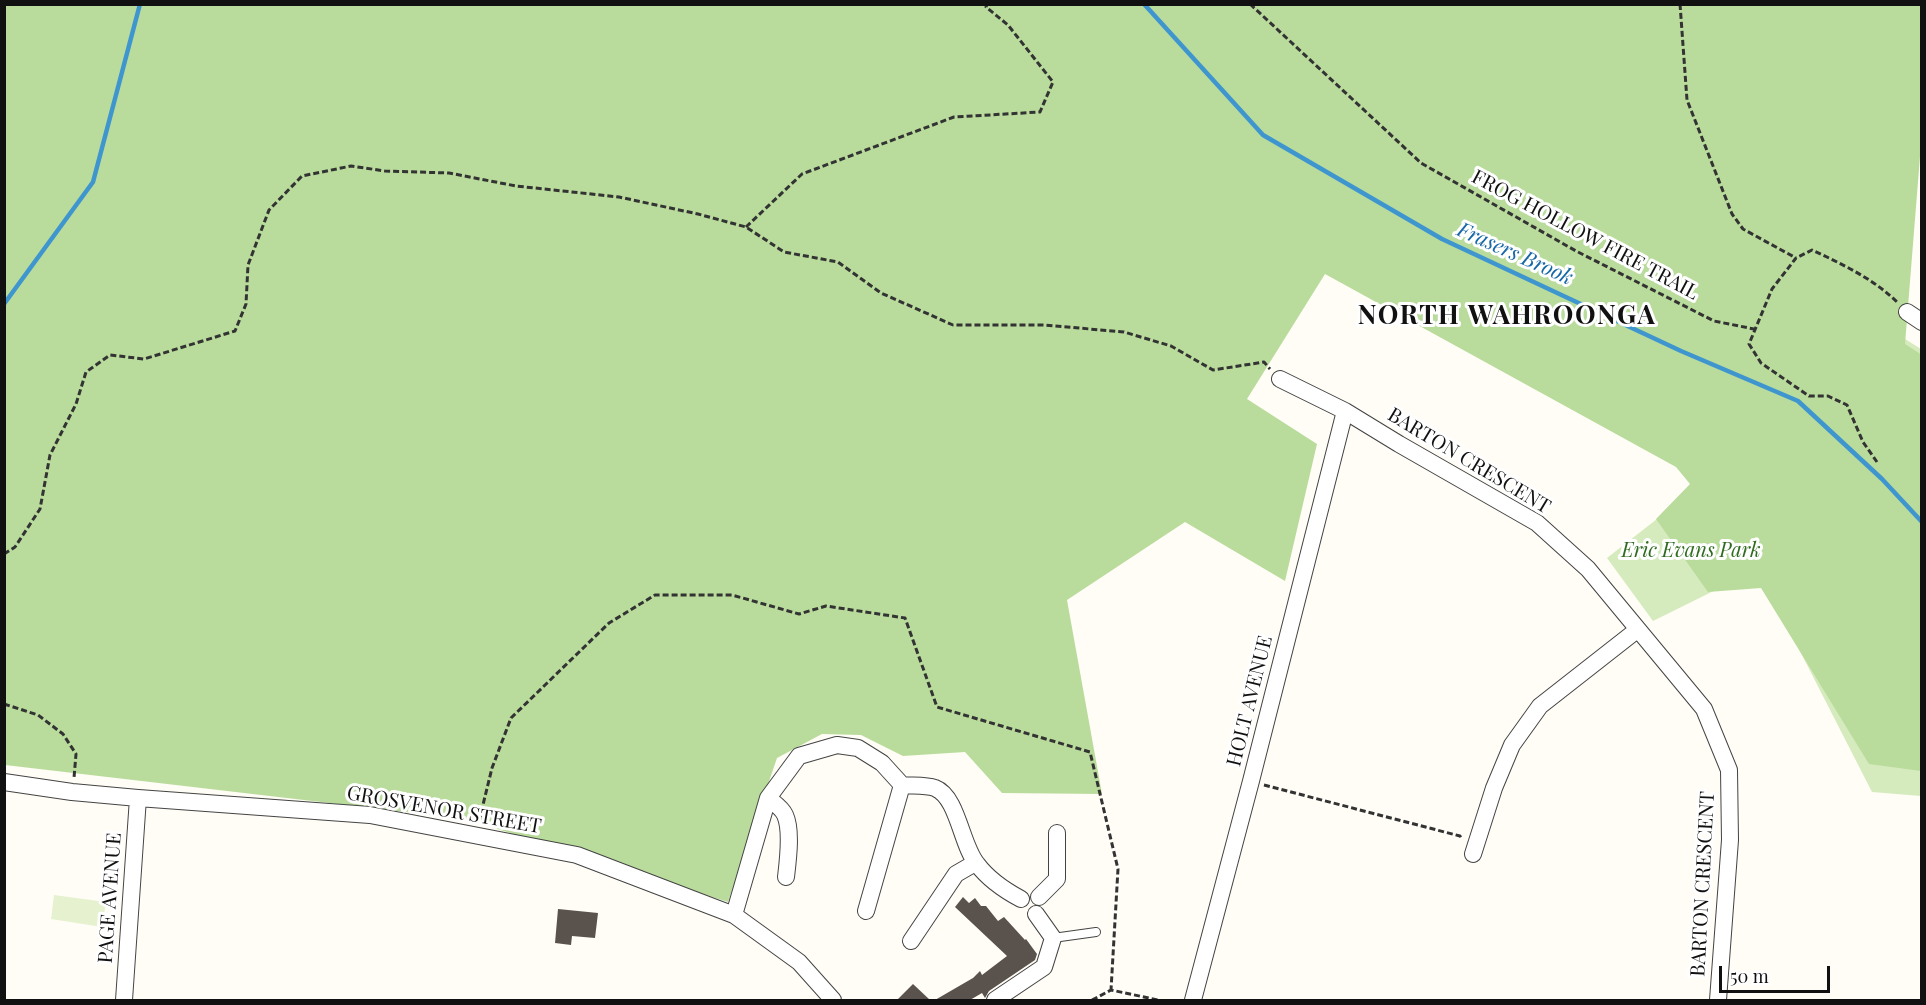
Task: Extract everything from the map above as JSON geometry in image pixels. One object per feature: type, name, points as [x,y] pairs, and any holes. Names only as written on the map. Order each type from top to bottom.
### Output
[{"type":"street","points":[[1907,312],[1922,322]]},
{"type":"street","name":"BARTON CRESCENT","points":[[1280,379],[1345,411],[1537,523],[1588,569],[1704,709],[1730,770],[1730,840],[1718,1000]]},
{"type":"street","name":"HOLT AVENUE","points":[[1192,1000],[1251,781],[1345,411]]},
{"type":"street","points":[[1473,854],[1494,788],[1512,745],[1540,706],[1637,630]]},
{"type":"street","points":[[734,915],[768,798],[799,756],[837,744],[858,748],[882,763],[902,785],[936,788],[951,802],[959,828],[975,863],[996,884],[1021,899],[1022,912],[1029,915],[1056,879],[1057,833]]},
{"type":"street","name":"GROSVENOR STREET","points":[[4,782],[72,792],[138,798],[370,815],[577,855],[734,915],[799,962],[833,1000]]},
{"type":"street","points":[[866,911],[902,785]]},
{"type":"street","name":"PAGE AVENUE","points":[[124,1000],[138,798]]},
{"type":"street","points":[[768,798],[782,809],[786,816],[788,858],[786,877]]},
{"type":"street","points":[[911,941],[956,874],[975,863]]},
{"type":"street","points":[[995,1000],[1044,967],[1053,938],[1038,905]]},
{"type":"lane","points":[[1053,938],[1096,932]]},
{"type":"path","points":[[746,227],[802,174],[954,117],[1040,112],[1053,82],[1008,25],[986,7],[987,4]]},
{"type":"path","name":"FROG HOLLOW FIRE TRAIL","points":[[1250,4],[1421,163],[1576,251],[1714,321],[1754,329]]},
{"type":"path","points":[[1680,4],[1687,100],[1732,214],[1743,229],[1796,258]]},
{"type":"path","points":[[4,554],[15,547],[40,509],[50,455],[76,404],[86,372],[110,355],[144,359],[235,331],[246,304],[248,265],[268,210],[302,176],[351,166],[385,171],[449,172],[516,186],[619,197],[746,227],[784,252],[838,262],[881,293],[953,325],[1044,325],[1124,332],[1171,346],[1213,370],[1264,362],[1280,379]]},
{"type":"path","points":[[1877,462],[1863,442],[1847,405],[1828,396],[1809,396],[1761,363],[1749,344],[1772,289],[1796,258],[1812,250],[1843,265],[1891,296],[1907,312]]},
{"type":"path","points":[[476,836],[492,768],[510,718],[609,623],[655,595],[732,595],[799,614],[826,606],[904,618],[937,707],[1090,752],[1118,870],[1111,990]]},
{"type":"path","points":[[4,704],[38,715],[63,734],[76,754],[72,792]]},
{"type":"path","points":[[1251,781],[1460,837]]},
{"type":"path","points":[[1092,1000],[1111,990],[1158,1000]]},
{"type":"green space","name":"Eric Evans Park","points":[[5,5],[1921,5],[1921,144],[1905,344],[1922,355],[1921,771],[1869,764],[1761,588],[1708,592],[1656,519],[1690,484],[1676,467],[1325,274],[1247,399],[1317,444],[1285,581],[1185,522],[1067,600],[1102,794],[1002,793],[965,752],[903,756],[861,735],[822,734],[777,758],[728,902],[466,819],[5,765]]},
{"type":"green space","name":"Eric Evans Park","points":[[1905,339],[1921,349],[1921,796],[1872,792],[1758,569],[1653,621],[1607,558],[1689,494]]},
{"type":"green space","points":[[54,895],[106,902],[102,927],[51,919]]},
{"type":"building","points":[[963,897],[969,903],[975,898],[981,906],[986,906],[998,921],[1004,917],[1037,954],[1035,960],[989,991],[985,998],[982,993],[970,1000],[935,1000],[973,978],[980,971],[982,975],[1007,956],[955,907]]},
{"type":"building","points":[[558,909],[598,913],[595,938],[572,936],[571,945],[555,943]]},
{"type":"building","points":[[913,984],[930,1000],[897,1000]]},
{"type":"waterway","points":[[4,304],[93,182],[140,4]]},
{"type":"waterway","name":"Frasers Brook","points":[[1144,4],[1263,135],[1442,239],[1681,351],[1798,401],[1882,479],[1922,522]]},
{"type":"district","name":"NORTH WAHROONGA","points":[[1507,316]]}]
